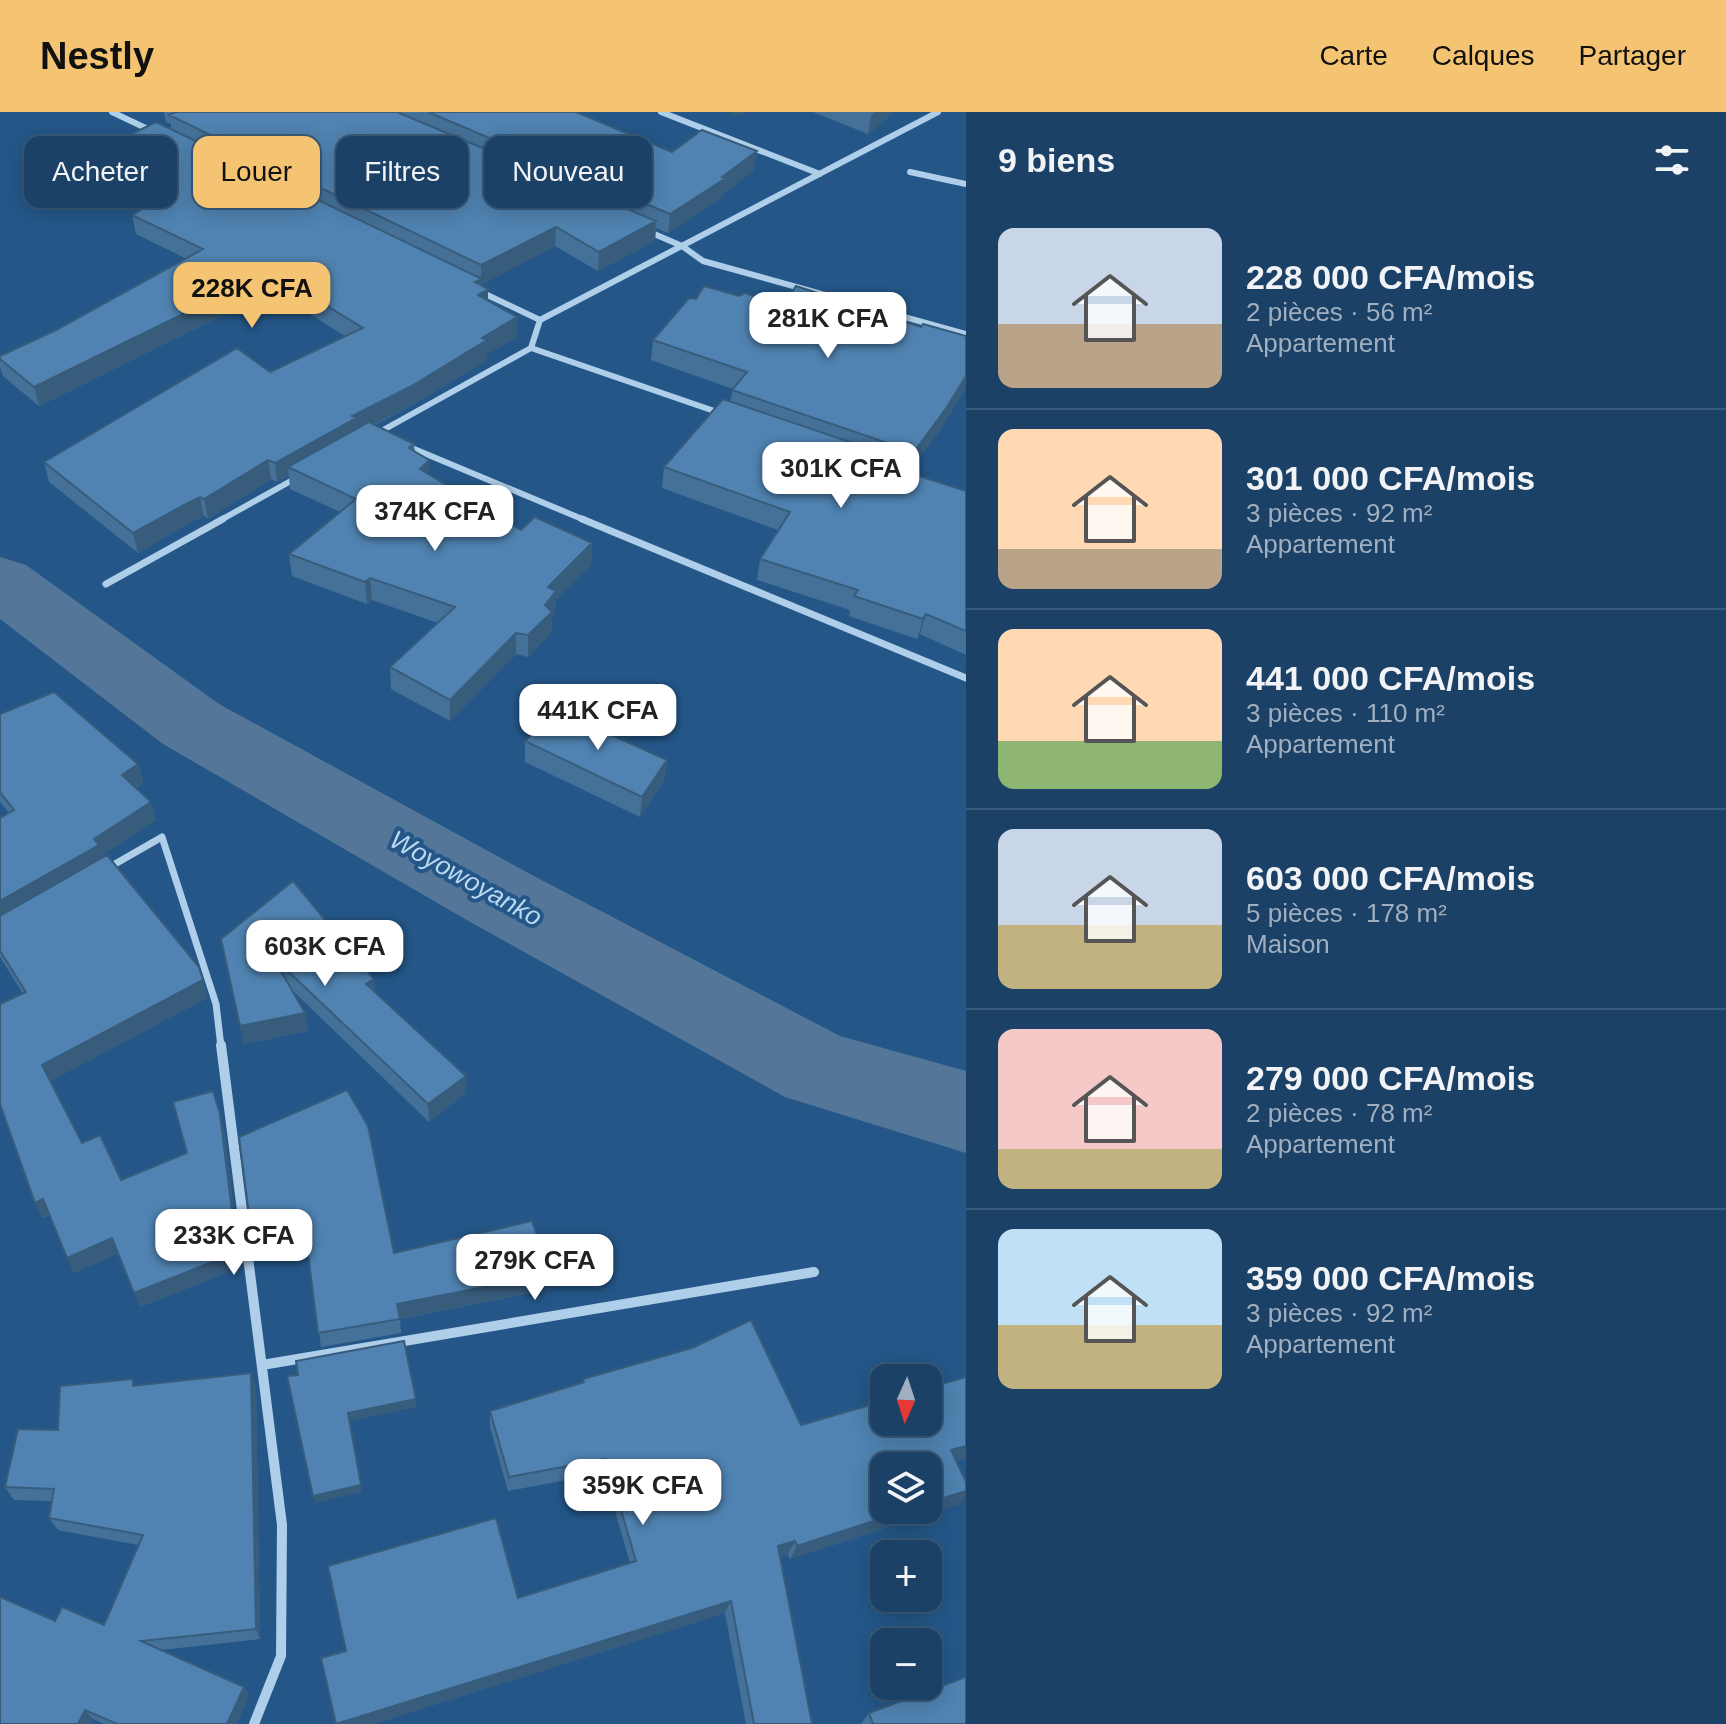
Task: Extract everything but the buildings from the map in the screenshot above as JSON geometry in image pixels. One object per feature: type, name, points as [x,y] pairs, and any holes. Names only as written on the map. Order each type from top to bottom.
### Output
[{"type":"street","points":[[112,112],[161,136]]},
{"type":"street","points":[[661,112],[820,174]]},
{"type":"street","points":[[363,441],[531,348],[540,320],[938,112]]},
{"type":"street","points":[[910,172],[966,184]]},
{"type":"street","points":[[639,227],[682,246],[703,261],[966,334]]},
{"type":"street","points":[[471,287],[540,320]]},
{"type":"street","points":[[531,348],[726,415]]},
{"type":"street","points":[[377,433],[966,678]]},
{"type":"street","points":[[106,584],[309,471]]},
{"type":"street","points":[[94,876],[162,837],[216,1004],[282,1525],[281,1656],[254,1724]]},
{"type":"street","points":[[262,1365],[814,1272]]},
{"type":"waterway","name":"Woyowoyanko","points":[[0,582],[191,724],[502,899],[817,1069],[966,1112]]}]
